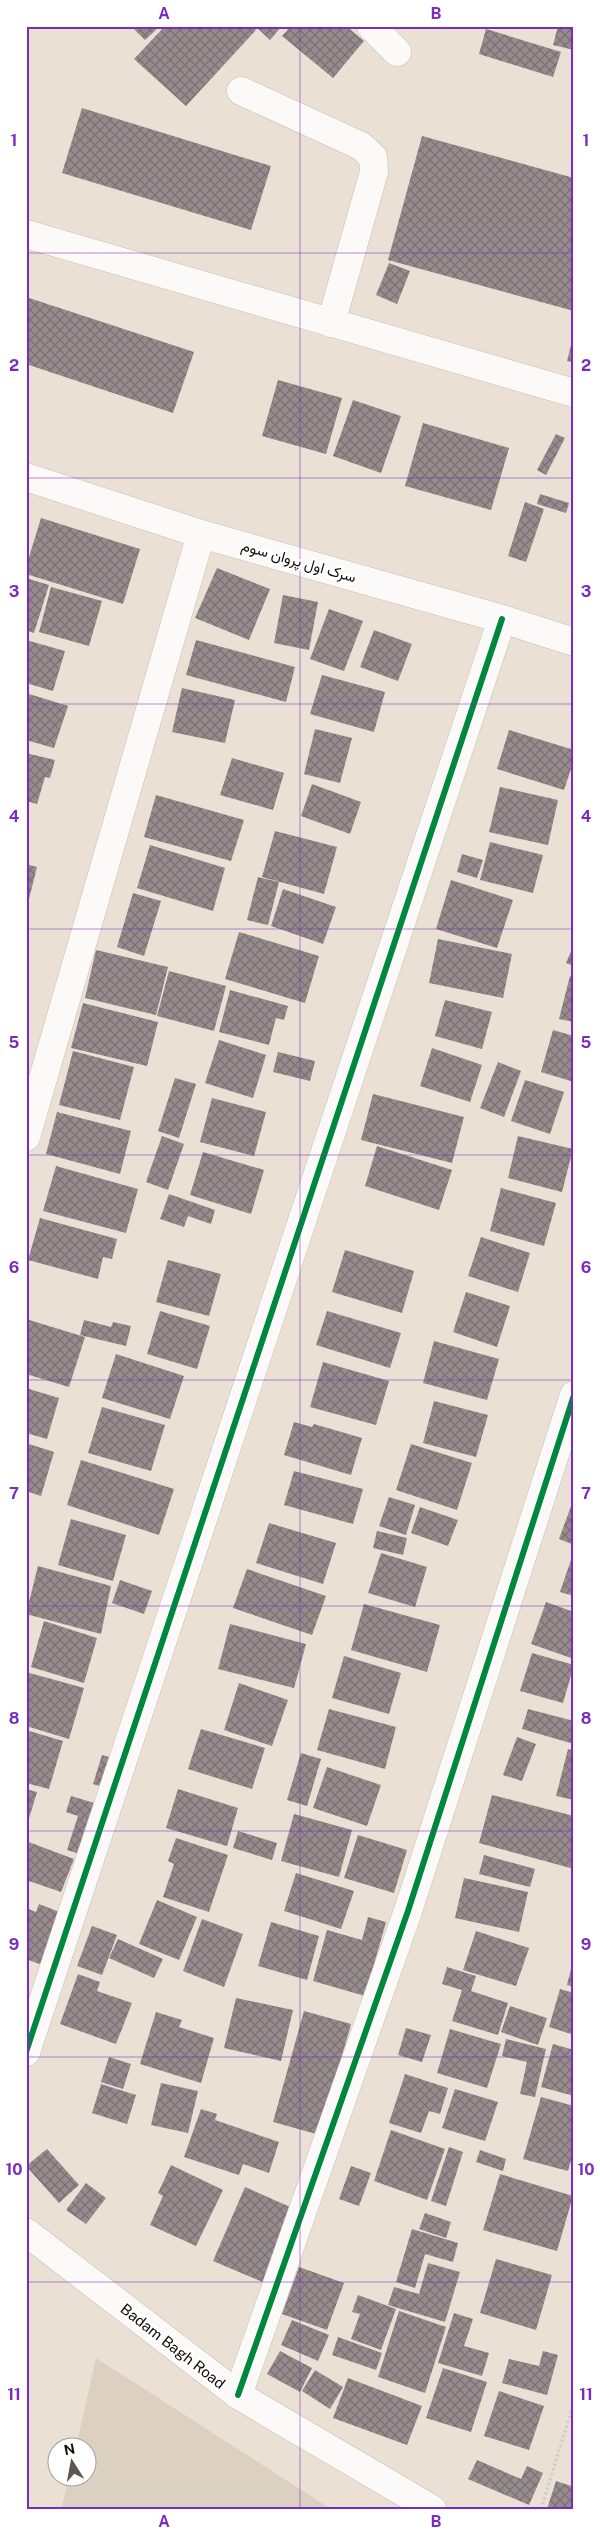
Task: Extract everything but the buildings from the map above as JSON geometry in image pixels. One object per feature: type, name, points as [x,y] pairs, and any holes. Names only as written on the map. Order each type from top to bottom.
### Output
[{"type":"street","points":[[371,26],[397,52]]},
{"type":"street","points":[[240,91],[361,146],[373,157],[374,172],[331,323]]},
{"type":"street","points":[[26,234],[574,393]]},
{"type":"street","name":"سرک اول پروان سوم","points":[[26,477],[201,534],[502,619],[574,642]]},
{"type":"street","points":[[26,1137],[201,534]]},
{"type":"street","points":[[26,2052],[502,619]]},
{"type":"street","points":[[238,2395],[408,1911],[574,1395]]},
{"type":"street","name":"Badam Bagh Road","points":[[26,2232],[238,2395],[432,2509]]},
{"type":"path","points":[[541,2509],[574,2402]]},
{"type":"shaded area","points":[[96,2358],[331,2509],[61,2509],[66,2488],[98,2488],[98,2438],[78,2438]]},
{"type":"cycle path","points":[[26,2052],[502,619]]},
{"type":"cycle path","points":[[238,2395],[408,1911],[574,1395]]}]
